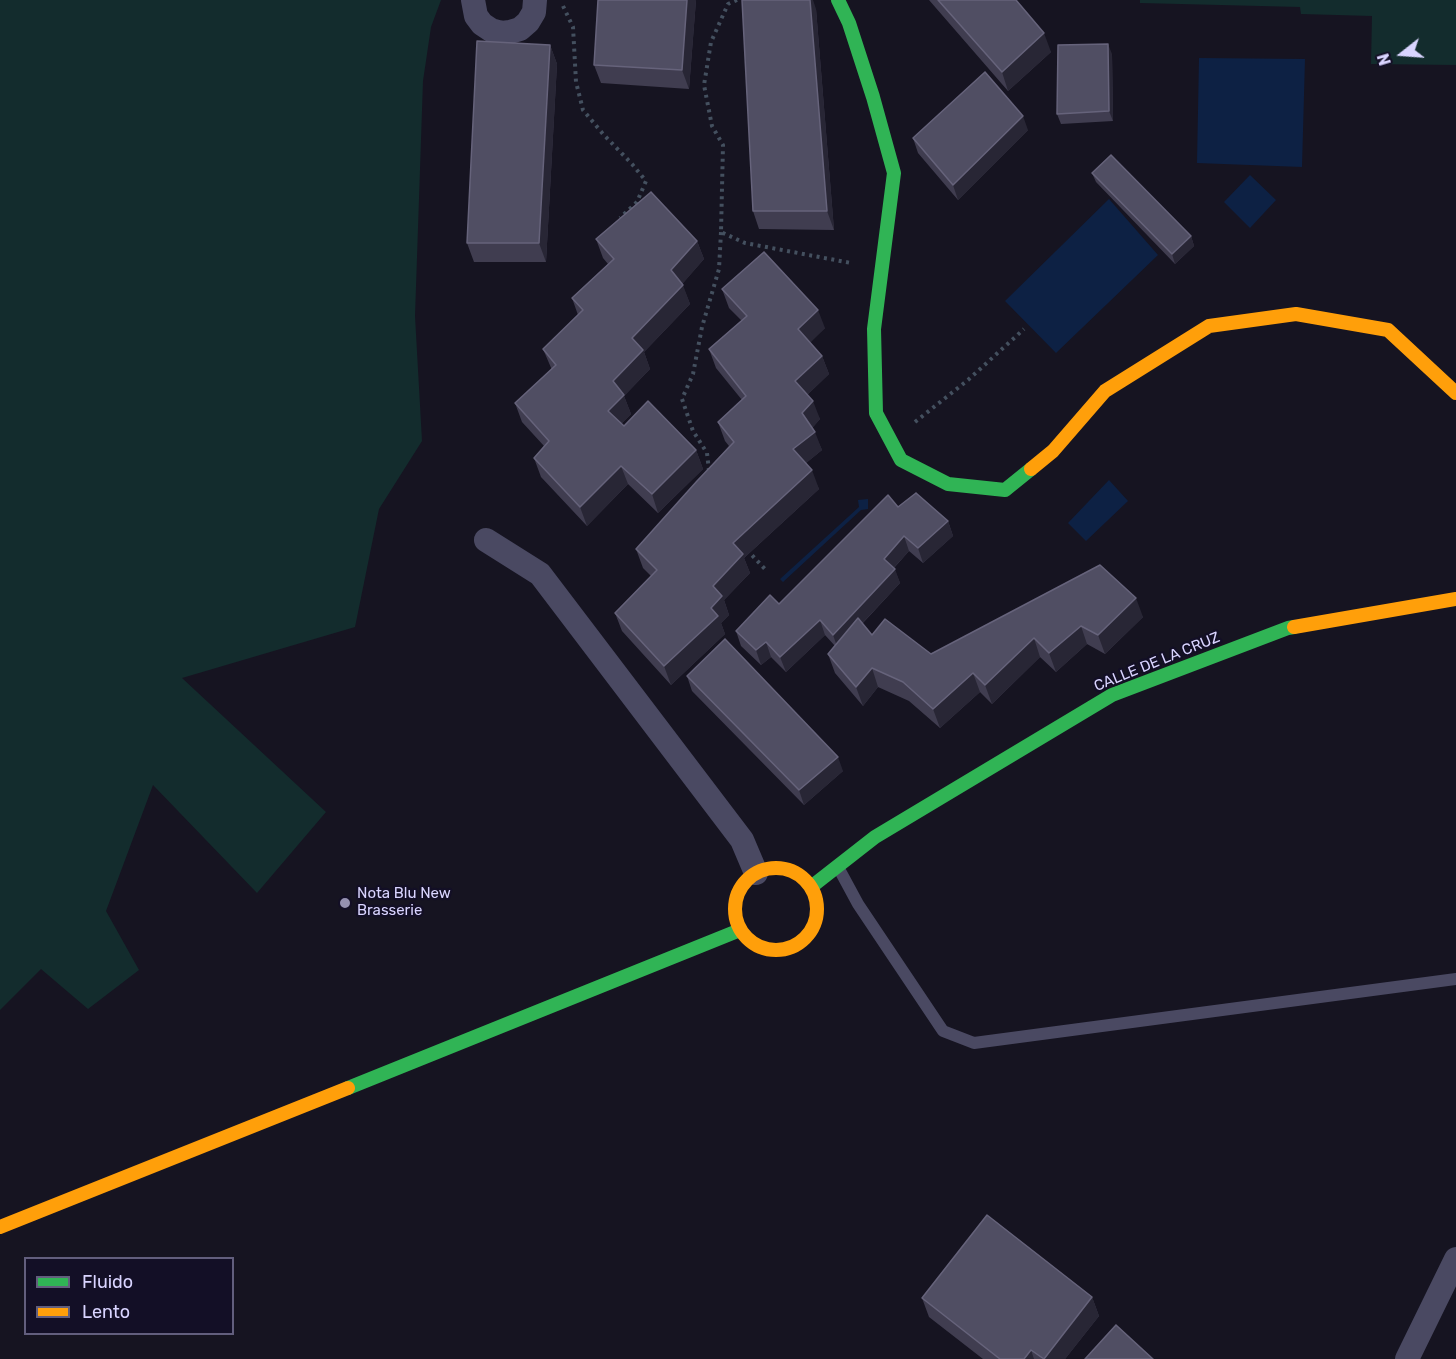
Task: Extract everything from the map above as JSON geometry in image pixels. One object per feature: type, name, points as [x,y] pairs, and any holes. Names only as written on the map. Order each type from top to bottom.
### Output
[{"type":"street","points":[[473,0],[476,16],[482,24],[502,33],[510,33],[528,22],[534,12],[535,0]]},
{"type":"street","points":[[838,0],[849,23],[873,97],[894,173],[874,329],[876,413],[901,460],[948,484],[1005,490],[1053,451],[1105,391],[1209,326],[1296,314],[1388,330],[1456,393]]},
{"type":"street","points":[[486,540],[540,574],[742,840],[756,873]]},
{"type":"street","name":"CALLE DE LA CRUZ","points":[[811,888],[875,837],[1112,695],[1288,628],[1456,599]]},
{"type":"street","points":[[768,868],[780,868],[803,878],[811,888],[816,899],[817,912],[814,925],[797,945],[785,950],[760,947],[740,930],[735,918],[738,892],[746,880],[756,873],[768,868]]},
{"type":"street","points":[[0,1227],[740,930]]},
{"type":"street","points":[[1407,1359],[1456,1259]]},
{"type":"lane","points":[[838,866],[858,904],[943,1031],[974,1042],[1456,979]]},
{"type":"path","points":[[560,0],[573,27],[576,82],[583,110],[646,181],[637,202],[614,225]]},
{"type":"path","points":[[710,474],[707,453],[693,431],[682,399],[693,374],[702,327],[719,269],[722,231],[723,145],[712,126],[704,85],[711,42],[728,3],[737,0]]},
{"type":"path","points":[[722,231],[745,243],[881,269]]},
{"type":"path","points":[[890,441],[949,397],[1024,329]]},
{"type":"path","points":[[742,544],[765,569]]},
{"type":"green space","points":[[0,0],[441,0],[431,27],[423,81],[415,316],[422,441],[379,509],[355,627],[182,678],[326,812],[257,893],[153,785],[106,911],[139,970],[88,1009],[41,969],[0,1010]]},
{"type":"green space","points":[[1140,0],[1456,0],[1456,65],[1371,64],[1372,16],[1301,14],[1300,7],[1140,3]]},
{"type":"water","points":[[1199,58],[1305,59],[1302,167],[1197,163]]},
{"type":"water","points":[[1250,175],[1276,200],[1250,228],[1224,202]]},
{"type":"water","points":[[1109,199],[1158,255],[1056,353],[1005,301]]},
{"type":"water","points":[[1109,480],[1128,501],[1086,541],[1068,523]]},
{"type":"water","points":[[868,499],[868,509],[861,510],[783,582],[780,579],[859,507],[858,500]]},
{"type":"building","points":[[598,0],[687,0],[682,70],[594,65]]},
{"type":"building","points":[[742,0],[810,0],[827,211],[753,211]]},
{"type":"building","points":[[938,0],[1016,0],[1044,33],[1002,72]]},
{"type":"building","points":[[477,41],[550,45],[539,243],[467,243]]},
{"type":"building","points":[[1108,44],[1109,111],[1057,114],[1058,45]]},
{"type":"building","points":[[985,72],[1023,116],[953,185],[913,138]]},
{"type":"building","points":[[1111,155],[1191,236],[1172,254],[1092,173]]},
{"type":"building","points":[[651,192],[697,241],[671,270],[683,285],[632,338],[643,350],[613,381],[624,395],[608,411],[624,426],[648,401],[696,450],[652,494],[621,466],[580,507],[534,458],[549,441],[515,403],[556,365],[543,349],[583,310],[572,298],[614,259],[596,239]]},
{"type":"building","points":[[764,252],[818,310],[798,329],[822,356],[795,381],[813,401],[802,413],[815,432],[793,449],[812,470],[733,543],[743,554],[713,586],[722,596],[711,608],[718,616],[664,666],[615,613],[657,570],[636,549],[734,442],[718,422],[746,396],[709,349],[747,316],[722,289]]},
{"type":"building","points":[[916,493],[948,521],[918,548],[904,536],[884,559],[895,569],[833,635],[820,620],[780,657],[766,642],[756,650],[736,631],[770,595],[779,604],[888,495],[898,507]]},
{"type":"building","points":[[1100,565],[1136,598],[1098,635],[1081,626],[1049,653],[1034,638],[985,685],[973,673],[933,709],[903,682],[872,668],[856,687],[828,654],[858,618],[872,635],[885,619],[931,654]]},
{"type":"building","points":[[725,639],[838,757],[799,790],[687,676]]},
{"type":"building","points":[[987,1215],[1092,1297],[1044,1359],[1031,1350],[1024,1359],[1000,1359],[922,1298]]},
{"type":"building","points":[[1116,1325],[1153,1359],[1085,1359]]},
{"type":"traffic: fast","points":[[838,0],[849,23],[873,97],[894,173],[874,329],[876,413],[901,460],[948,484],[1005,490],[1031,469]]},
{"type":"traffic: fast","points":[[811,887],[875,837],[1112,695],[1294,627]]},
{"type":"traffic: fast","points":[[348,1088],[740,930]]},
{"type":"traffic: slow","points":[[1031,469],[1053,451],[1105,391],[1209,326],[1296,314],[1388,330],[1456,393]]},
{"type":"traffic: slow","points":[[1294,627],[1456,599]]},
{"type":"traffic: slow","points":[[776,868],[792,871],[805,880],[814,893],[817,909],[814,925],[805,938],[792,947],[776,950],[760,947],[747,938],[738,925],[735,909],[738,893],[747,880],[760,871],[776,868]]},
{"type":"traffic: slow","points":[[0,1227],[348,1088]]},
{"type":"place","name":"Nota Blu New Brasserie","points":[[345,903]]}]
